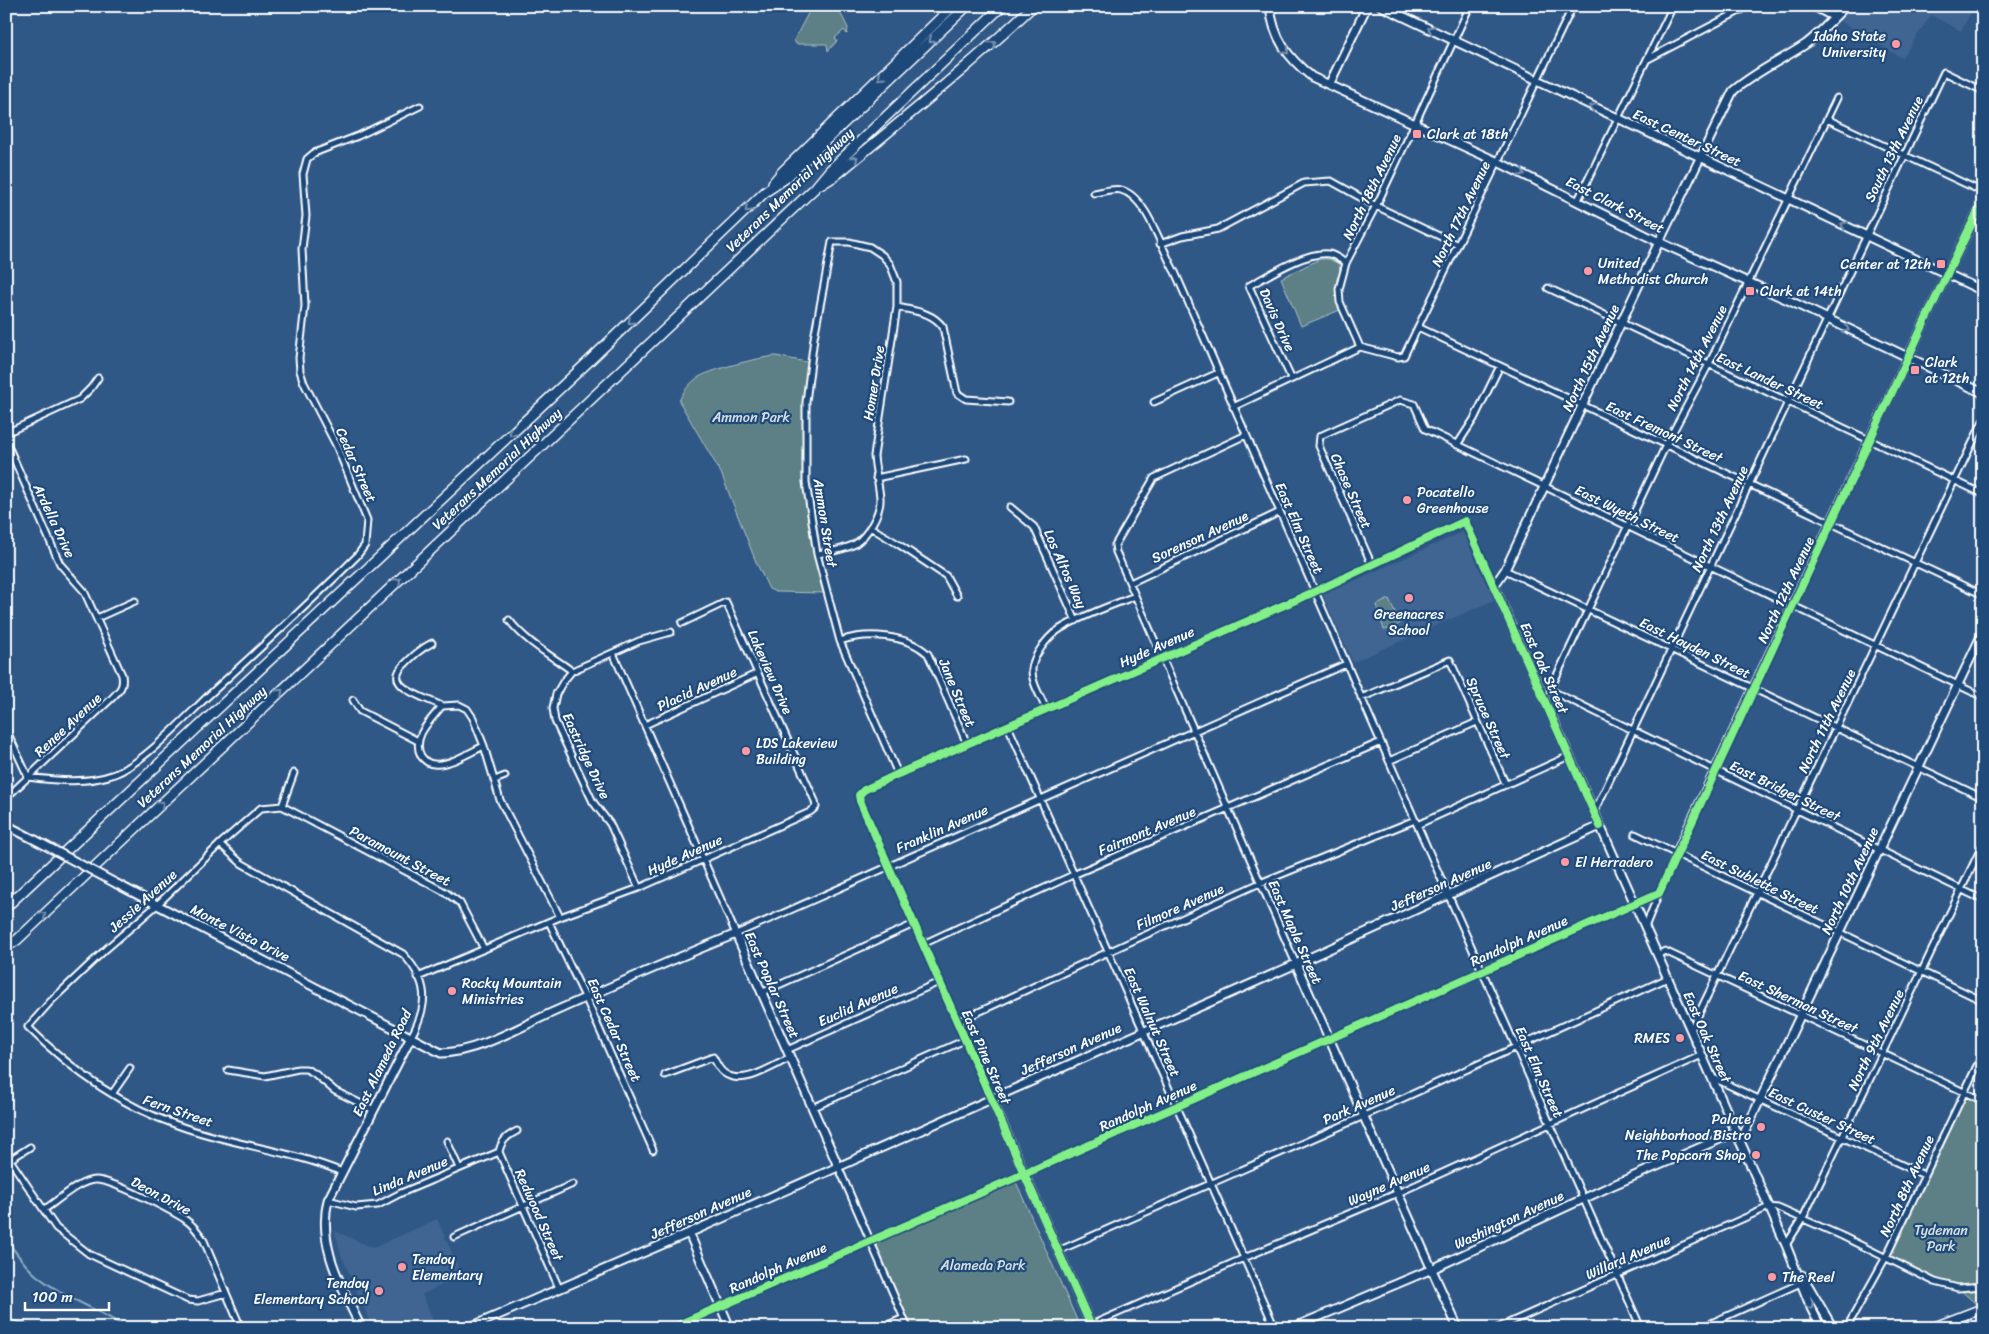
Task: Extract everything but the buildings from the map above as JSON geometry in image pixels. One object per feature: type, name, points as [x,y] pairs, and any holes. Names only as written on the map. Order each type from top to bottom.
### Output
[{"type":"highway","points":[[766,192],[783,171],[953,6]]},
{"type":"highway","name":"Veterans Memorial Highway","points":[[6,907],[587,363],[766,192],[787,177],[968,6]]},
{"type":"highway","name":"Veterans Memorial Highway","points":[[6,947],[17,940],[815,188],[830,170],[1002,6]]},
{"type":"highway","points":[[815,188],[836,176],[934,94],[996,41],[1032,6]]},
{"type":"highway","points":[[6,954],[17,940]]},
{"type":"main road","points":[[1931,1328],[1983,1308]]},
{"type":"main road","points":[[1960,1328],[1983,1319]]},
{"type":"main road","points":[[6,1324],[24,1328]]},
{"type":"street","name":"East Clark Street","points":[[1270,6],[1273,24],[1280,44],[1295,63],[1312,76],[1578,200],[1659,242],[1983,393]]},
{"type":"street","points":[[1329,84],[1367,6]]},
{"type":"street","name":"East Center Street","points":[[1381,6],[1983,290]]},
{"type":"street","name":"North 18th Avenue","points":[[1360,347],[1340,302],[1339,289],[1346,263],[1376,206],[1470,6]]},
{"type":"street","name":"North 17th Avenue","points":[[1360,347],[1404,356],[1573,6]]},
{"type":"street","points":[[1578,200],[1673,6]]},
{"type":"street","points":[[1647,59],[1749,6]]},
{"type":"street","points":[[1813,6],[1834,17]]},
{"type":"street","name":"North 15th Avenue","points":[[1494,586],[1505,570],[1659,242],[1733,91],[1743,82],[1807,43],[1822,31],[1846,6]]},
{"type":"street","name":"South 13th Avenue","points":[[1865,235],[1944,72],[1983,91]]},
{"type":"street","name":"North 14th Avenue","points":[[1550,690],[1666,445],[1709,364],[1838,98]]},
{"type":"street","name":"Cedar Street","points":[[28,777],[81,781],[99,779],[117,773],[151,749],[291,621],[366,545],[367,520],[362,506],[336,445],[304,383],[300,371],[299,358],[305,306],[302,249],[306,216],[303,174],[307,159],[314,154],[358,136],[420,106]]},
{"type":"street","points":[[1828,119],[1983,192]]},
{"type":"street","points":[[1160,244],[1182,236],[1218,229],[1304,183],[1331,181],[1376,206],[1458,245]]},
{"type":"street","name":"East Elm Street","points":[[1094,193],[1120,190],[1133,196],[1148,218],[1175,272],[1233,407],[1310,577],[1314,592],[1641,1328]]},
{"type":"street","name":"North 12th Avenue","points":[[1645,927],[1676,854],[1830,523],[1983,201]]},
{"type":"street","name":"North 13th Avenue","points":[[1594,813],[1865,235]]},
{"type":"street","name":"Homer Drive","points":[[817,554],[856,543],[870,528],[879,512],[880,498],[874,456],[898,307],[897,282],[890,264],[882,255],[870,247],[849,242],[832,242],[828,262]]},
{"type":"street","name":"Davis Drive","points":[[1291,378],[1249,286],[1300,260],[1319,254],[1331,254],[1346,263]]},
{"type":"street","name":"Ammon Street","points":[[828,262],[814,338],[806,402],[806,482],[817,554],[840,641],[898,774]]},
{"type":"street","name":"East Lander Street","points":[[1548,288],[1983,494]]},
{"type":"street","points":[[898,307],[923,312],[936,319],[943,327],[957,393],[966,399],[1008,402]]},
{"type":"street","name":"East Fremont Street","points":[[1418,327],[1983,596]]},
{"type":"street","points":[[1233,407],[1360,347]]},
{"type":"street","points":[[1457,445],[1474,419],[1500,366]]},
{"type":"street","points":[[1154,402],[1218,373]]},
{"type":"street","points":[[6,433],[80,399],[98,378]]},
{"type":"street","name":"East Wyeth Street","points":[[1385,407],[1400,400],[1414,404],[1425,429],[1983,697]]},
{"type":"street","name":"Chase Street","points":[[1372,565],[1319,446],[1320,436],[1385,407]]},
{"type":"street","name":"North 11th Avenue","points":[[1691,1030],[1983,421]]},
{"type":"street","name":"East Maple Street","points":[[1246,436],[1154,478],[1115,545],[1116,552],[1260,884],[1458,1328]]},
{"type":"street","name":"Ardella Drive","points":[[6,441],[60,564],[84,591],[122,674],[122,688]]},
{"type":"street","points":[[876,478],[966,459]]},
{"type":"street","name":"Los Altos Way","points":[[1010,507],[1034,526],[1076,622]]},
{"type":"street","name":"Sorenson Avenue","points":[[1130,583],[1280,512]]},
{"type":"street","name":"Hyde Avenue","points":[[859,795],[864,790],[898,774],[1314,592],[1465,521]]},
{"type":"street","name":"East Oak Street","points":[[1465,521],[1803,1282],[1821,1328]]},
{"type":"street","points":[[870,528],[946,576],[957,596]]},
{"type":"street","name":"East Hayden Street","points":[[1505,570],[1983,798]]},
{"type":"street","points":[[1046,709],[1032,676],[1032,667],[1035,658],[1051,636],[1058,630],[1135,596]]},
{"type":"street","points":[[96,618],[135,601]]},
{"type":"street","name":"Lakeview Drive","points":[[682,623],[726,602],[816,807]]},
{"type":"street","points":[[509,620],[532,644],[572,671],[639,641],[671,632]]},
{"type":"street","name":"North 10th Avenue","points":[[1740,1142],[1983,632]]},
{"type":"street","name":"Jane Street","points":[[840,641],[851,638],[879,636],[906,640],[920,647],[928,654],[967,744]]},
{"type":"street","points":[[432,643],[420,649],[398,670],[396,677],[399,684],[442,706],[459,705],[467,709],[484,746],[500,800],[560,917]]},
{"type":"street","name":"East Poplar Street","points":[[613,653],[908,1328]]},
{"type":"street","name":"Spruce Street","points":[[1361,698],[1450,660],[1506,785]]},
{"type":"street","name":"Franklin Avenue","points":[[465,1049],[586,999],[656,966],[736,934],[1346,664]]},
{"type":"street","name":"Eastridge Drive","points":[[572,671],[556,694],[553,708],[555,721],[593,802],[610,824],[639,888]]},
{"type":"street","name":"Placid Avenue","points":[[645,725],[758,673]]},
{"type":"street","name":"Renee Avenue","points":[[6,798],[122,688]]},
{"type":"street","points":[[1542,694],[1550,690]]},
{"type":"street","name":"East Bridger Street","points":[[1550,690],[1983,900]]},
{"type":"street","points":[[353,700],[360,711],[418,741]]},
{"type":"street","points":[[442,706],[426,726],[418,741],[419,751],[424,760],[433,764],[448,762],[484,746]]},
{"type":"street","points":[[1390,761],[1477,722]]},
{"type":"street","name":"East Walnut Street","points":[[1008,726],[1275,1328]]},
{"type":"street","points":[[6,728],[28,777]]},
{"type":"street","name":"Fairmont Avenue","points":[[923,944],[1073,875],[1381,742]]},
{"type":"street","name":"Filmore Avenue","points":[[958,1022],[1260,884],[1506,785],[1569,756]]},
{"type":"street","points":[[282,806],[294,773]]},
{"type":"street","points":[[495,780],[505,776]]},
{"type":"street","name":"East Pine Street","points":[[859,795],[1058,1251],[1089,1327]]},
{"type":"street","name":"Jessie Avenue","points":[[28,1027],[88,966],[261,808],[282,806]]},
{"type":"street","name":"Paramount Street","points":[[282,806],[445,892],[460,903],[484,949]]},
{"type":"street","name":"Hyde Avenue","points":[[549,922],[639,888],[810,812],[816,807]]},
{"type":"street","name":"Monte Vista Drive","points":[[6,825],[441,1053],[465,1049]]},
{"type":"street","name":"Jefferson Avenue","points":[[468,1328],[689,1233],[1296,964],[1600,826]]},
{"type":"street","name":"East Sublette Street","points":[[1635,834],[1983,1001]]},
{"type":"street","name":"East Alameda Road","points":[[220,844],[241,863],[403,954],[412,964],[418,977],[424,998],[422,1018],[328,1200],[324,1223],[329,1253],[361,1328]]},
{"type":"street","name":"North 9th Avenue","points":[[1786,1245],[1803,1218],[1983,844]]},
{"type":"street","points":[[1634,903],[1659,893]]},
{"type":"street","name":"Randolph Avenue","points":[[671,1328],[1329,1040],[1634,903]]},
{"type":"street","points":[[418,977],[549,922]]},
{"type":"street","name":"East Cedar Street","points":[[549,922],[586,999],[653,1150]]},
{"type":"street","points":[[761,993],[914,924]]},
{"type":"street","name":"East Sherman Street","points":[[1657,955],[1665,951],[1983,1101]]},
{"type":"street","name":"Park Avenue","points":[[1058,1251],[1516,1048],[1668,978]]},
{"type":"street","name":"Euclid Avenue","points":[[786,1050],[939,982]]},
{"type":"street","name":"Fern Street","points":[[28,1027],[56,1054],[88,1079],[130,1106],[178,1126],[319,1163],[342,1172]]},
{"type":"street","points":[[812,1108],[965,1040]]},
{"type":"street","name":"North 8th Avenue","points":[[1847,1327],[1886,1257],[1983,1053]]},
{"type":"street","name":"Wayne Avenue","points":[[1089,1327],[1244,1258],[1398,1193],[1702,1056]]},
{"type":"street","points":[[665,1075],[713,1057],[723,1072],[733,1078],[748,1077],[790,1058]]},
{"type":"street","points":[[112,1094],[130,1068]]},
{"type":"street","points":[[228,1070],[265,1076],[298,1068],[306,1069],[314,1073],[335,1091],[374,1110]]},
{"type":"street","name":"East Custer Street","points":[[1711,1077],[1924,1175]]},
{"type":"street","points":[[499,1152],[501,1143],[510,1134],[517,1131]]},
{"type":"street","name":"Washington Avenue","points":[[1292,1328],[1432,1269],[1611,1186],[1736,1132]]},
{"type":"street","points":[[447,1141],[459,1168]]},
{"type":"street","points":[[11,1159],[30,1147]]},
{"type":"street","name":"Linda Avenue","points":[[328,1200],[356,1207],[378,1205],[499,1152]]},
{"type":"street","name":"Redwood Street","points":[[499,1152],[560,1288]]},
{"type":"street","points":[[6,1154],[45,1209],[56,1228],[89,1254],[188,1300],[198,1301],[226,1294]]},
{"type":"street","name":"Deon Drive","points":[[45,1209],[80,1184],[94,1179],[114,1184],[185,1219],[199,1232],[204,1241],[241,1328]]},
{"type":"street","points":[[454,1237],[573,1184]]},
{"type":"street","points":[[1769,1207],[1778,1208],[1803,1218],[1935,1282],[1947,1286],[1982,1288],[1983,1271]]},
{"type":"street","name":"Willard Avenue","points":[[1497,1328],[1769,1207]]},
{"type":"street","points":[[689,1233],[730,1328]]},
{"type":"street","points":[[1700,1328],[1803,1282]]},
{"type":"street","name":"East Oak Street","points":[[1803,1282],[1833,1328]]},
{"type":"street","points":[[881,1328],[904,1318]]},
{"type":"shaded area","name":"Idaho State University","points":[[1815,6],[1974,6],[1961,31],[1931,15],[1902,58]]},
{"type":"shaded area","name":"Greenacres School","points":[[1463,532],[1494,600],[1353,662],[1323,595]]},
{"type":"shaded area","name":"Tendoy Elementary","points":[[437,1219],[462,1276],[422,1294],[436,1328],[373,1328],[342,1257],[335,1231],[373,1248]]},
{"type":"green space","points":[[812,6],[837,6],[848,28],[847,34],[844,30],[835,38],[837,41],[828,51],[827,44],[796,44],[794,40]]},
{"type":"green space","points":[[1320,259],[1329,259],[1339,264],[1340,273],[1337,278],[1336,288],[1340,310],[1301,326],[1281,278]]},
{"type":"green space","name":"Ammon Park","points":[[776,356],[811,363],[806,402],[806,482],[826,593],[776,592],[769,589],[756,562],[721,473],[679,401],[688,386],[702,375],[734,364]]},
{"type":"green space","points":[[1389,599],[1400,623],[1395,627],[1384,630],[1377,605]]},
{"type":"green space","name":"Tydeman Park","points":[[1963,1092],[1983,1101],[1983,1271],[1982,1286],[1976,1304],[1958,1288],[1947,1286],[1886,1257]]},
{"type":"green space","name":"Alameda Park","points":[[1016,1182],[1077,1320],[1060,1328],[912,1328],[875,1242]]},
{"type":"waterway","points":[[6,1239],[28,1267],[46,1283],[127,1328]]},
{"type":"cycle path","points":[[671,1328],[1659,893],[1947,274],[1983,201]]},
{"type":"cycle path","points":[[1092,1328],[860,801],[859,795],[864,790],[1314,592],[1465,521],[1600,826]]},
{"type":"place","name":"Idaho State University","points":[[1896,44]]},
{"type":"place","name":"Clark at 18th","points":[[1417,134]]},
{"type":"place","name":"Center at 12th","points":[[1941,264]]},
{"type":"place","name":"United Methodist Church","points":[[1588,271]]},
{"type":"place","name":"Clark at 14th","points":[[1750,291]]},
{"type":"place","name":"Clark at 12th","points":[[1915,370]]},
{"type":"place","name":"Pocatello Greenhouse","points":[[1407,500]]},
{"type":"place","name":"Greenacres School","points":[[1409,598]]},
{"type":"place","name":"LDS Lakeview Building","points":[[746,751]]},
{"type":"place","name":"El Herradero","points":[[1565,862]]},
{"type":"place","name":"Rocky Mountain Ministries","points":[[452,991]]},
{"type":"place","name":"RMES","points":[[1680,1038]]},
{"type":"place","name":"Palate Neighborhood Bistro","points":[[1761,1127]]},
{"type":"place","name":"The Popcorn Shop","points":[[1756,1155]]},
{"type":"place","name":"Tendoy Elementary","points":[[402,1267]]},
{"type":"place","name":"The Reel","points":[[1772,1277]]},
{"type":"place","name":"Tendoy Elementary School","points":[[379,1291]]}]
